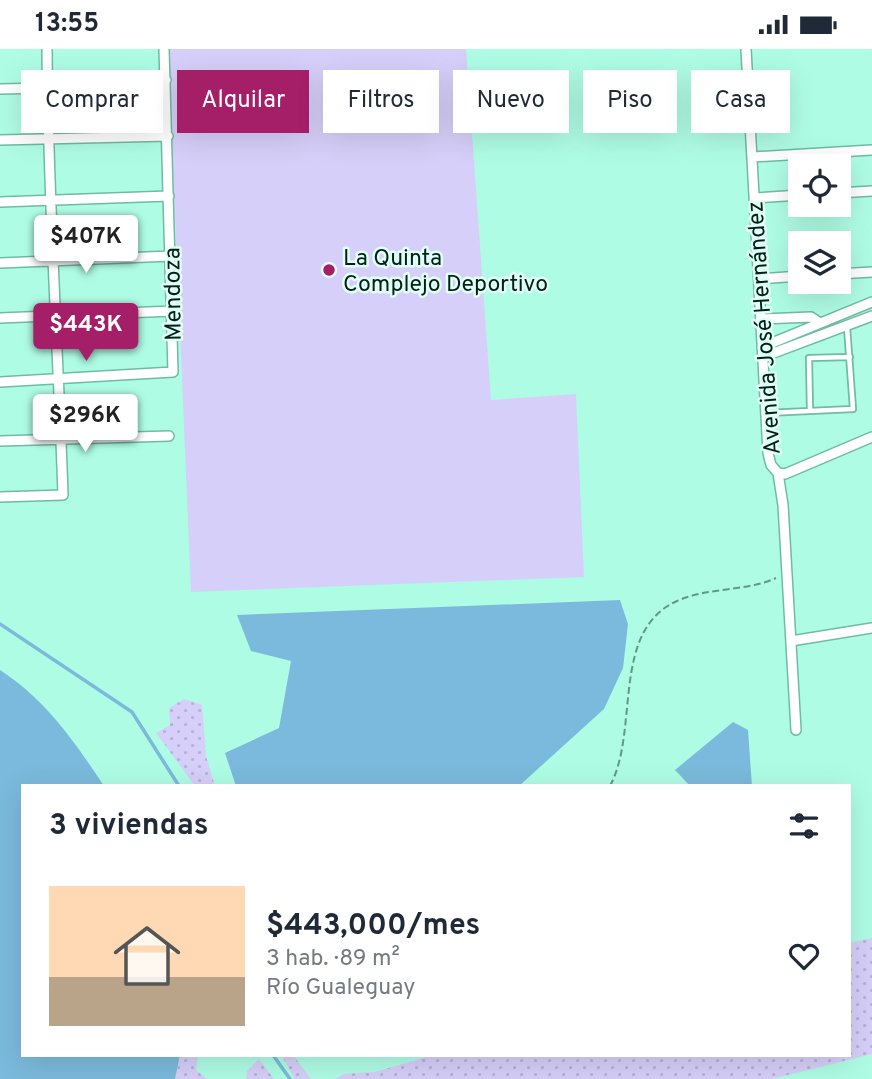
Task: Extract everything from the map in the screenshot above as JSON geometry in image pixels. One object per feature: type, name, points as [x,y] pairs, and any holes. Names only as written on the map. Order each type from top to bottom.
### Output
[{"type":"street","points":[[47,49],[47,70]]},
{"type":"street","name":"Mendoza","points":[[59,380],[173,372],[164,49]]},
{"type":"street","name":"Avenida José Hernández","points":[[747,49],[768,453],[771,464],[778,473],[783,505],[796,730]]},
{"type":"street","points":[[0,89],[21,88]]},
{"type":"street","points":[[0,497],[64,495],[57,316],[51,261],[50,133]]},
{"type":"street","points":[[0,140],[168,136]]},
{"type":"street","points":[[753,157],[872,150]]},
{"type":"street","points":[[851,192],[872,191]]},
{"type":"street","points":[[0,202],[169,196]]},
{"type":"street","points":[[755,198],[788,196]]},
{"type":"street","points":[[0,263],[171,255]]},
{"type":"street","points":[[851,273],[872,272]]},
{"type":"street","points":[[759,279],[788,277]]},
{"type":"street","points":[[762,352],[820,323],[872,302]]},
{"type":"street","points":[[0,318],[173,311]]},
{"type":"street","points":[[762,352],[872,316]]},
{"type":"street","points":[[761,319],[811,317],[820,323]]},
{"type":"street","points":[[0,382],[59,380]]},
{"type":"street","points":[[0,441],[169,436]]},
{"type":"street","points":[[778,473],[785,474],[872,436]]},
{"type":"street","points":[[791,641],[872,628]]},
{"type":"lane","points":[[766,413],[853,409],[847,326]]},
{"type":"lane","points":[[810,411],[809,358],[850,356]]},
{"type":"path","points":[[611,784],[623,745],[634,656],[647,625],[664,608],[684,599],[745,588],[787,573]]},
{"type":"shaded area","name":"La Quinta Complejo Deportivo","points":[[168,49],[466,49],[467,70],[453,70],[453,133],[472,133],[491,400],[576,394],[584,577],[191,592]]},
{"type":"shaded area","points":[[184,699],[202,705],[206,756],[214,784],[194,784],[156,733],[170,725],[169,708]]},
{"type":"shaded area","points":[[872,938],[872,1054],[772,1079],[335,1079],[344,1074],[375,1072],[426,1057],[851,1057],[851,943]]},
{"type":"shaded area","points":[[180,1057],[198,1057],[196,1070],[207,1079],[175,1079]]},
{"type":"shaded area","points":[[282,1057],[294,1057],[311,1079],[295,1079]]},
{"type":"shaded area","points":[[259,1059],[274,1079],[246,1079],[247,1071]]},
{"type":"water","points":[[620,600],[628,624],[623,668],[604,709],[521,784],[235,784],[225,753],[279,728],[291,661],[251,651],[237,615]]},
{"type":"water","points":[[0,670],[45,708],[103,784],[21,784],[21,1057],[180,1057],[175,1079],[0,1079]]},
{"type":"water","points":[[733,722],[748,730],[752,784],[688,784],[675,770]]},
{"type":"waterway","points":[[0,624],[132,712],[178,784]]},
{"type":"waterway","points":[[274,1057],[290,1079]]},
{"type":"place","name":"La Quinta Complejo Deportivo","points":[[329,270]]}]
